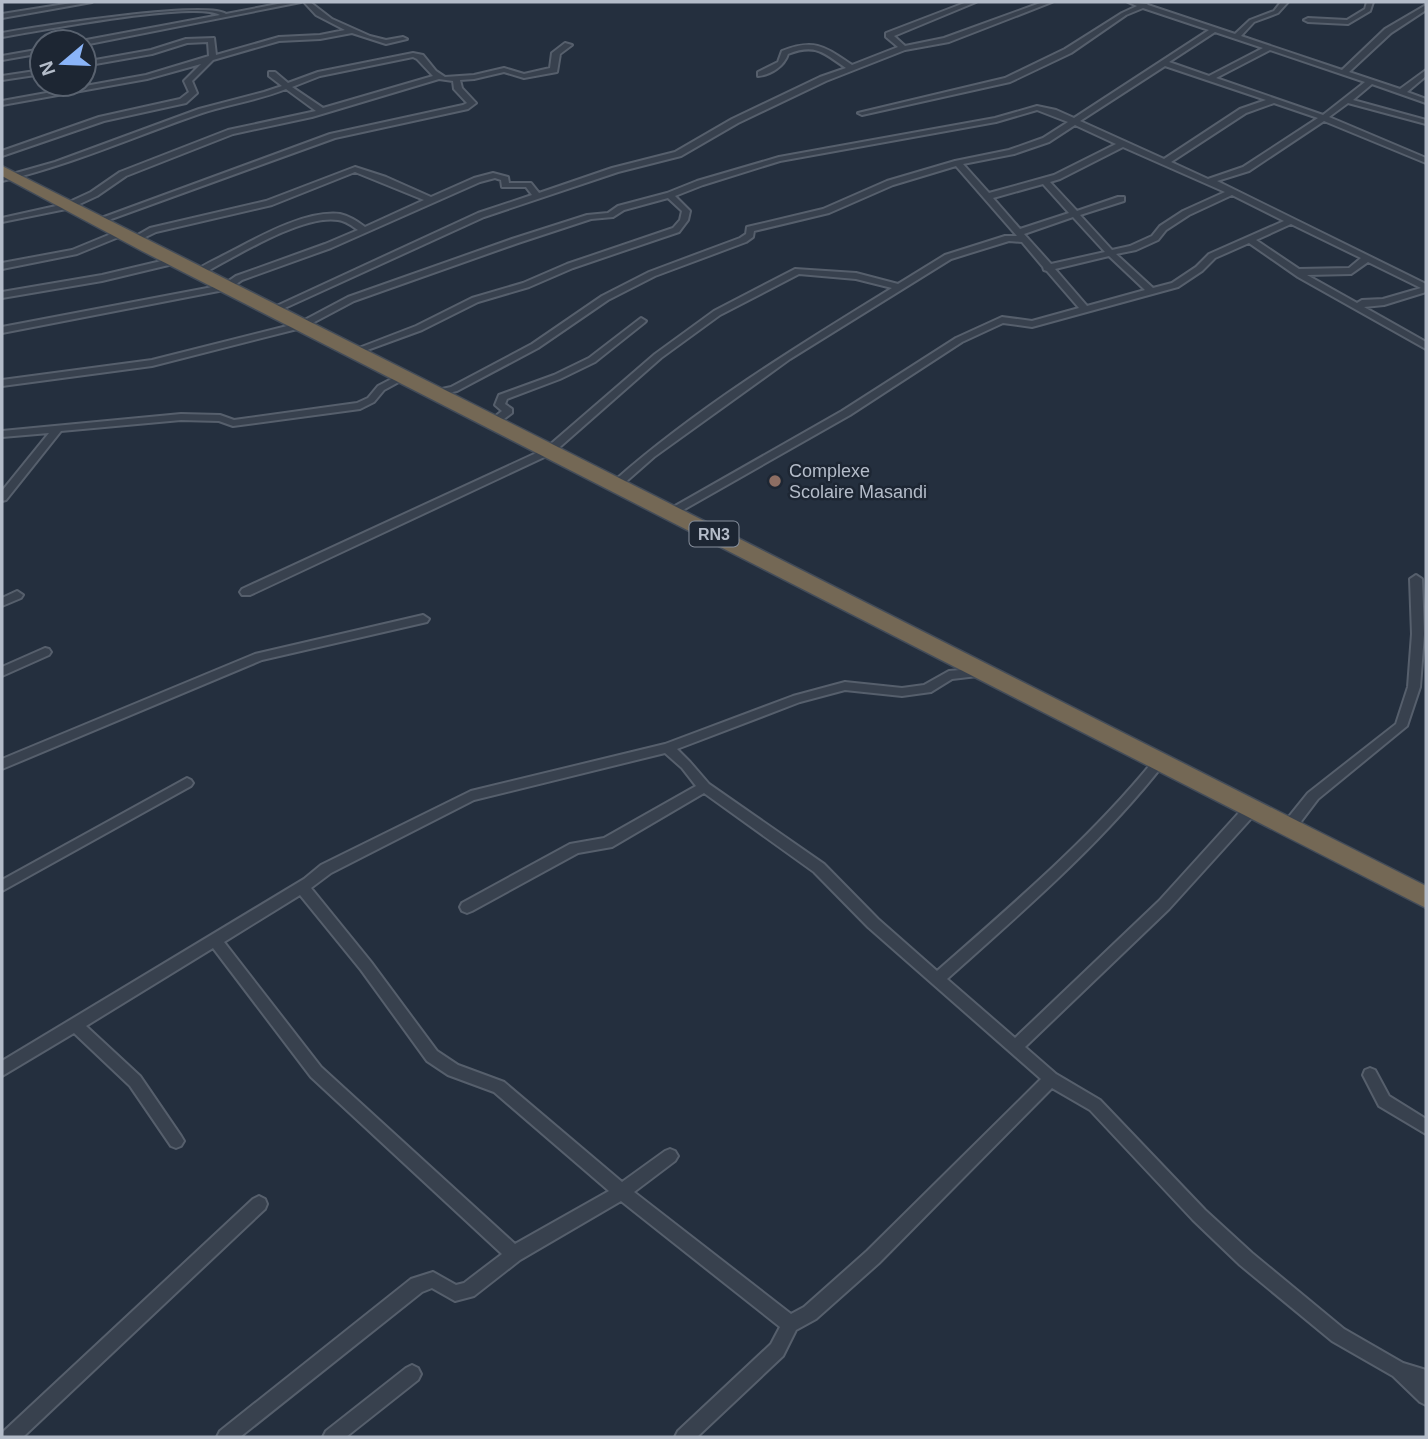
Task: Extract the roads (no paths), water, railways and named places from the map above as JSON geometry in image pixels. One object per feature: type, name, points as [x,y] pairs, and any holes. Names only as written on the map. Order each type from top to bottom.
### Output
[{"type":"highway","name":"RN3","points":[[6,175],[100,220],[166,260],[212,283],[448,395],[549,451],[1426,898]]},
{"type":"street","points":[[2,16],[89,2]]},
{"type":"street","points":[[98,40],[298,2]]},
{"type":"street","points":[[307,2],[315,13],[354,32],[387,42],[403,39]]},
{"type":"street","points":[[903,48],[890,35],[973,2]]},
{"type":"street","points":[[273,310],[481,215],[615,170],[678,154],[735,121],[851,68],[903,48],[946,40],[1049,2]]},
{"type":"street","points":[[1131,2],[1146,4],[1214,30],[1426,100]]},
{"type":"street","points":[[1237,36],[1252,21],[1276,12],[1285,2]]},
{"type":"street","points":[[1308,20],[1348,22],[1367,9],[1370,2]]},
{"type":"street","points":[[862,113],[1007,80],[1068,51],[1124,14],[1146,4]]},
{"type":"street","points":[[1344,72],[1388,31],[1426,7]]},
{"type":"street","points":[[2,34],[143,9],[210,8],[220,11],[224,16]]},
{"type":"street","points":[[448,395],[535,346],[605,298],[668,267],[743,240],[750,235],[750,229],[825,211],[864,192],[958,163],[1020,150],[1046,140],[1167,64],[1214,30]]},
{"type":"street","points":[[2,103],[147,77],[279,39],[354,32]]},
{"type":"street","points":[[98,62],[152,52],[186,41],[211,40],[213,56]]},
{"type":"street","points":[[761,75],[781,63],[785,52],[809,44],[823,48],[851,68]]},
{"type":"street","points":[[2,220],[68,206],[94,194],[123,174],[231,132],[322,111],[439,77],[456,79],[504,70],[524,76],[544,73],[554,69],[556,53],[568,45]]},
{"type":"street","points":[[1211,78],[1269,48]]},
{"type":"street","points":[[2,58],[28,53]]},
{"type":"street","points":[[6,175],[58,164],[202,111],[318,74],[413,55],[420,57],[439,77]]},
{"type":"street","points":[[2,154],[102,119],[183,101],[193,93],[188,81],[213,56]]},
{"type":"street","points":[[1167,64],[1322,117],[1426,161]]},
{"type":"street","points":[[1403,92],[1426,72]]},
{"type":"street","points":[[2,78],[28,74]]},
{"type":"street","points":[[272,74],[322,111]]},
{"type":"street","points":[[100,220],[333,136],[465,107],[472,103],[458,89],[456,79]]},
{"type":"street","points":[[1212,184],[1211,179],[1246,169],[1294,139],[1367,86],[1367,80]]},
{"type":"street","points":[[1164,163],[1243,111],[1272,101]]},
{"type":"street","points":[[1348,101],[1426,122]]},
{"type":"street","points":[[2,383],[61,378],[152,363],[302,325],[351,299],[515,241],[670,195],[700,183],[817,150],[978,124],[1037,108],[1053,111],[1212,184],[1426,288]]},
{"type":"street","points":[[989,196],[1072,170],[1122,144]]},
{"type":"street","points":[[958,163],[1084,308]]},
{"type":"street","points":[[2,266],[74,252],[128,236],[269,203],[355,169],[373,179],[407,188],[430,200]]},
{"type":"street","points":[[2,330],[239,278],[496,175],[505,179],[505,185],[528,185],[537,196]]},
{"type":"street","points":[[1044,180],[1123,267],[1151,291]]},
{"type":"street","points":[[1048,268],[1113,254],[1155,238],[1163,228],[1186,213],[1229,193]]},
{"type":"street","points":[[356,351],[418,328],[475,300],[526,285],[570,266],[676,230],[684,220],[686,211],[670,195]]},
{"type":"street","points":[[617,484],[650,455],[787,357],[960,251],[1020,236],[1121,198]]},
{"type":"street","points":[[212,283],[264,238],[327,217],[340,217],[364,230]]},
{"type":"street","points":[[672,512],[846,413],[959,340],[1002,320],[1032,324],[1175,285],[1193,274],[1212,256],[1288,222]]},
{"type":"street","points":[[1251,240],[1358,308],[1426,346]]},
{"type":"street","points":[[1299,272],[1350,271],[1367,258]]},
{"type":"street","points":[[2,295],[102,278],[166,260]]},
{"type":"street","points":[[246,592],[549,451],[667,349],[717,313],[798,271],[856,275],[899,287]]},
{"type":"street","points":[[1358,308],[1362,303],[1384,302],[1426,288]]},
{"type":"street","points":[[493,422],[508,411],[500,405],[502,397],[557,377],[592,360],[611,348],[615,340],[641,321]]},
{"type":"street","points":[[2,435],[181,417],[220,418],[233,423],[360,406],[371,400],[381,388],[404,376]]},
{"type":"street","points":[[2,498],[56,431]]},
{"type":"street","points":[[1288,828],[1313,796],[1401,726],[1413,687],[1418,634],[1416,579]]},
{"type":"street","points":[[2,602],[17,595]]},
{"type":"street","points":[[2,764],[259,657],[423,620]]},
{"type":"street","points":[[2,672],[45,652]]},
{"type":"street","points":[[2,1069],[215,941],[326,869],[471,796],[667,748],[797,699],[845,686],[902,692],[927,689],[949,675],[982,672]]},
{"type":"street","points":[[667,748],[704,787],[819,868],[873,923],[1051,1079],[1095,1105],[1199,1215],[1316,1318],[1338,1335],[1399,1370],[1426,1378]]},
{"type":"street","points":[[937,980],[1067,862],[1128,801],[1159,762]]},
{"type":"street","points":[[2,886],[187,783]]},
{"type":"street","points":[[467,907],[575,848],[607,843],[704,787]]},
{"type":"street","points":[[1015,1048],[1164,905],[1251,809]]},
{"type":"street","points":[[302,887],[366,966],[432,1056],[453,1070],[499,1087],[622,1192],[790,1324]]},
{"type":"street","points":[[215,941],[316,1072],[514,1254]]},
{"type":"street","points":[[76,1026],[135,1081],[176,1141]]},
{"type":"street","points":[[1370,1076],[1384,1101],[1426,1127]]},
{"type":"street","points":[[684,1437],[777,1350],[790,1324],[810,1313],[873,1257],[1051,1079]]},
{"type":"street","points":[[226,1437],[417,1285],[433,1280],[461,1294],[514,1254],[622,1192],[670,1156]]},
{"type":"street","points":[[9,1437],[260,1204]]},
{"type":"street","points":[[1399,1370],[1426,1396]]},
{"type":"street","points":[[332,1437],[412,1374]]},
{"type":"place","name":"Complexe Scolaire Masandi","points":[[775,481]]}]
